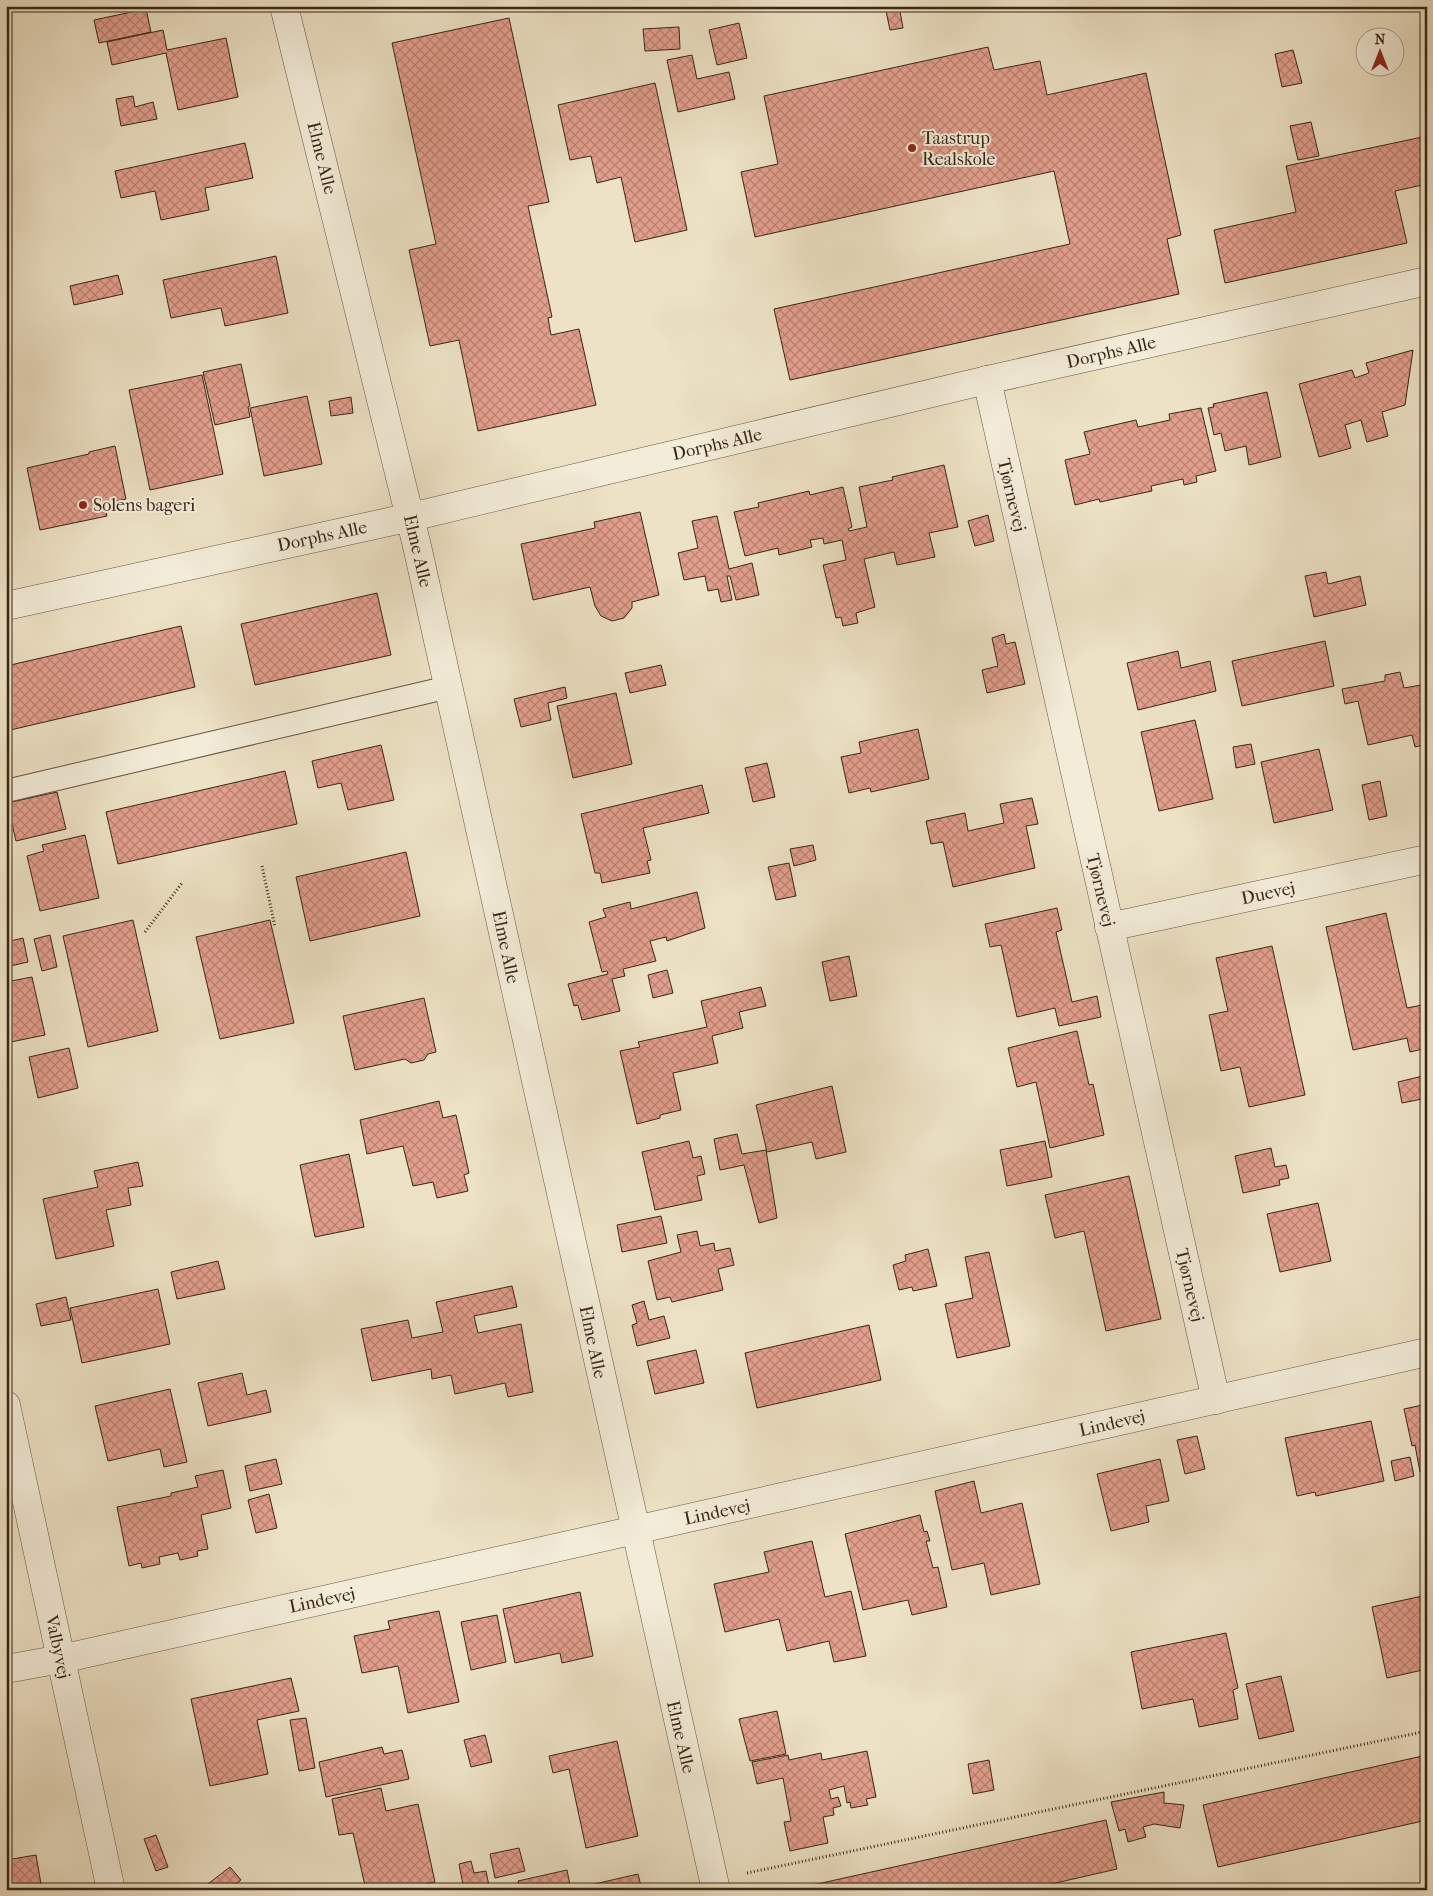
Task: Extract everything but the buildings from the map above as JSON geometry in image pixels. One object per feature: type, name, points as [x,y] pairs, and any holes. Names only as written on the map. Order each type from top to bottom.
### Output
[{"type":"street","name":"Elme Alle","points":[[284,6],[410,517],[449,687],[714,1885]]},
{"type":"street","name":"Dorphs Alle","points":[[6,606],[410,517],[986,380],[1427,281]]},
{"type":"street","name":"Tjørnevej","points":[[986,380],[1216,1400]]},
{"type":"street","name":"Duevej","points":[[1109,927],[1427,859]]},
{"type":"street","name":"Lindevej","points":[[6,1669],[61,1659],[1427,1352]]},
{"type":"street","name":"Valbyvej","points":[[6,1405],[111,1890]]},
{"type":"lane","points":[[6,790],[449,687]]},
{"type":"path","points":[[262,866],[275,927]]},
{"type":"path","points":[[144,932],[182,883]]},
{"type":"path","points":[[714,1885],[1427,1731]]},
{"type":"place","name":"Taastrup Realskole","points":[[912,148]]},
{"type":"place","name":"Solens bageri","points":[[83,505]]}]
